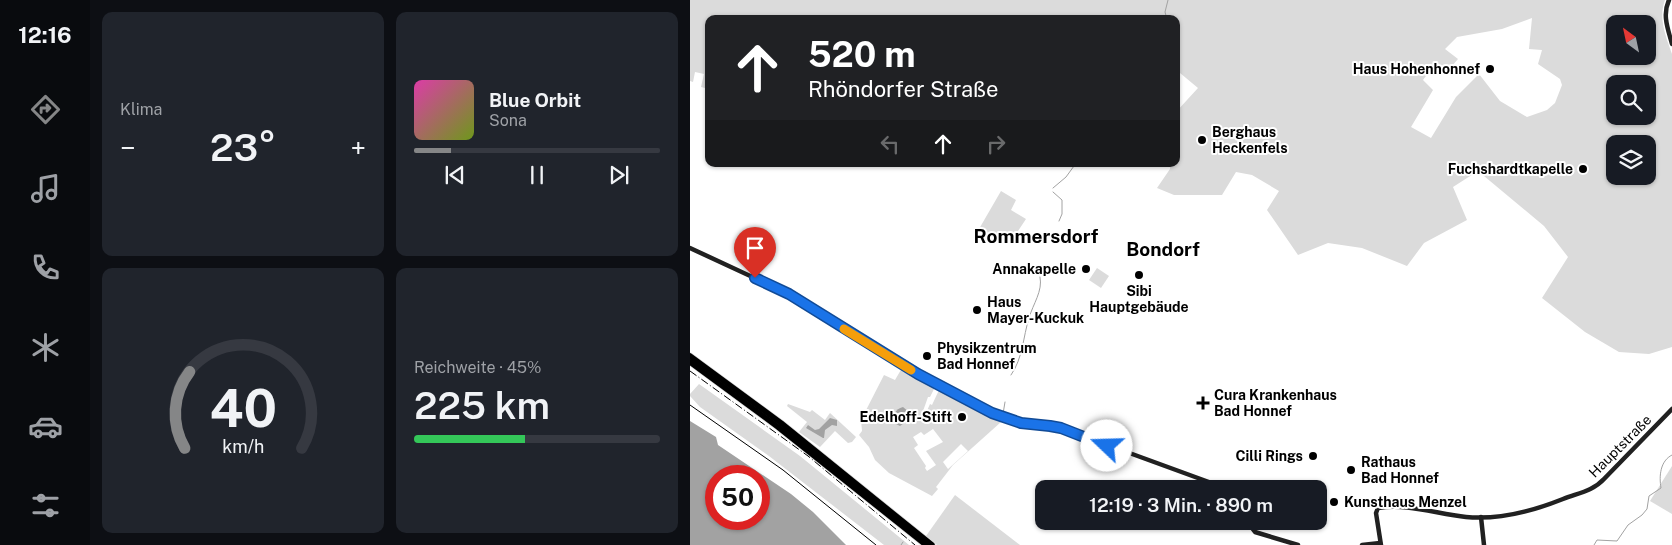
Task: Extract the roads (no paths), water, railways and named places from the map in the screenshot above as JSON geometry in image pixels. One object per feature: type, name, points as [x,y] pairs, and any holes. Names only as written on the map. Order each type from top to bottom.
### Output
[{"type":"highway","points":[[690,356],[780,423],[932,545]]},
{"type":"highway","points":[[690,362],[801,445],[926,545]]},
{"type":"main road","points":[[1669,0],[1665,12],[1665,21],[1672,44]]},
{"type":"main road","points":[[690,248],[789,294],[938,385],[1006,420],[1061,428],[1203,480]]},
{"type":"main road","name":"Hauptstraße","points":[[1380,544],[1376,510],[1378,508],[1396,506],[1453,515],[1481,517],[1530,511],[1596,487],[1672,409]]},
{"type":"main road","points":[[1481,517],[1484,545]]},
{"type":"main road","points":[[1254,530],[1298,545]]},
{"type":"main road","points":[[1362,545],[1380,544]]},
{"type":"waterway","points":[[1166,15],[1168,0]]},
{"type":"waterway","points":[[1053,188],[1066,177],[1073,167]]},
{"type":"waterway","points":[[1053,192],[1062,200],[1062,214],[1059,221]]},
{"type":"waterway","points":[[1011,375],[1018,362],[1029,318],[1039,292],[1040,277]]},
{"type":"waterway","points":[[1003,414],[1005,402]]},
{"type":"waterway","points":[[1594,545],[1597,540],[1617,541],[1628,525],[1642,515],[1647,509],[1649,496],[1661,488],[1661,469],[1665,461],[1672,455]]},
{"type":"tram line","points":[[690,405],[783,470],[876,545]]},
{"type":"railway","points":[[690,371],[808,456],[915,545]]},
{"type":"place","name":"Haus Hohenhonnef","points":[[1490,69]]},
{"type":"place","name":"Berghaus Heckenfels","points":[[1202,140]]},
{"type":"place","name":"Fuchshardtkapelle","points":[[1583,169]]},
{"type":"place","name":"Annakapelle","points":[[1086,269]]},
{"type":"place","name":"Sibi Hauptgebäude","points":[[1139,275]]},
{"type":"place","name":"Haus Mayer-Kuckuk","points":[[977,310]]},
{"type":"place","name":"Physikzentrum Bad Honnef","points":[[927,356]]},
{"type":"place","name":"Cura Krankenhaus Bad Honnef","points":[[1203,403]]},
{"type":"place","name":"Edelhoff-Stift","points":[[962,417]]},
{"type":"place","name":"Cilli Rings","points":[[1313,456]]},
{"type":"place","name":"Rathaus Bad Honnef","points":[[1351,470]]},
{"type":"place","name":"Kunsthaus Menzel","points":[[1334,502]]},
{"type":"district","name":"Rommersdorf","points":[[1036,236]]},
{"type":"district","name":"Bondorf","points":[[1163,249]]}]
